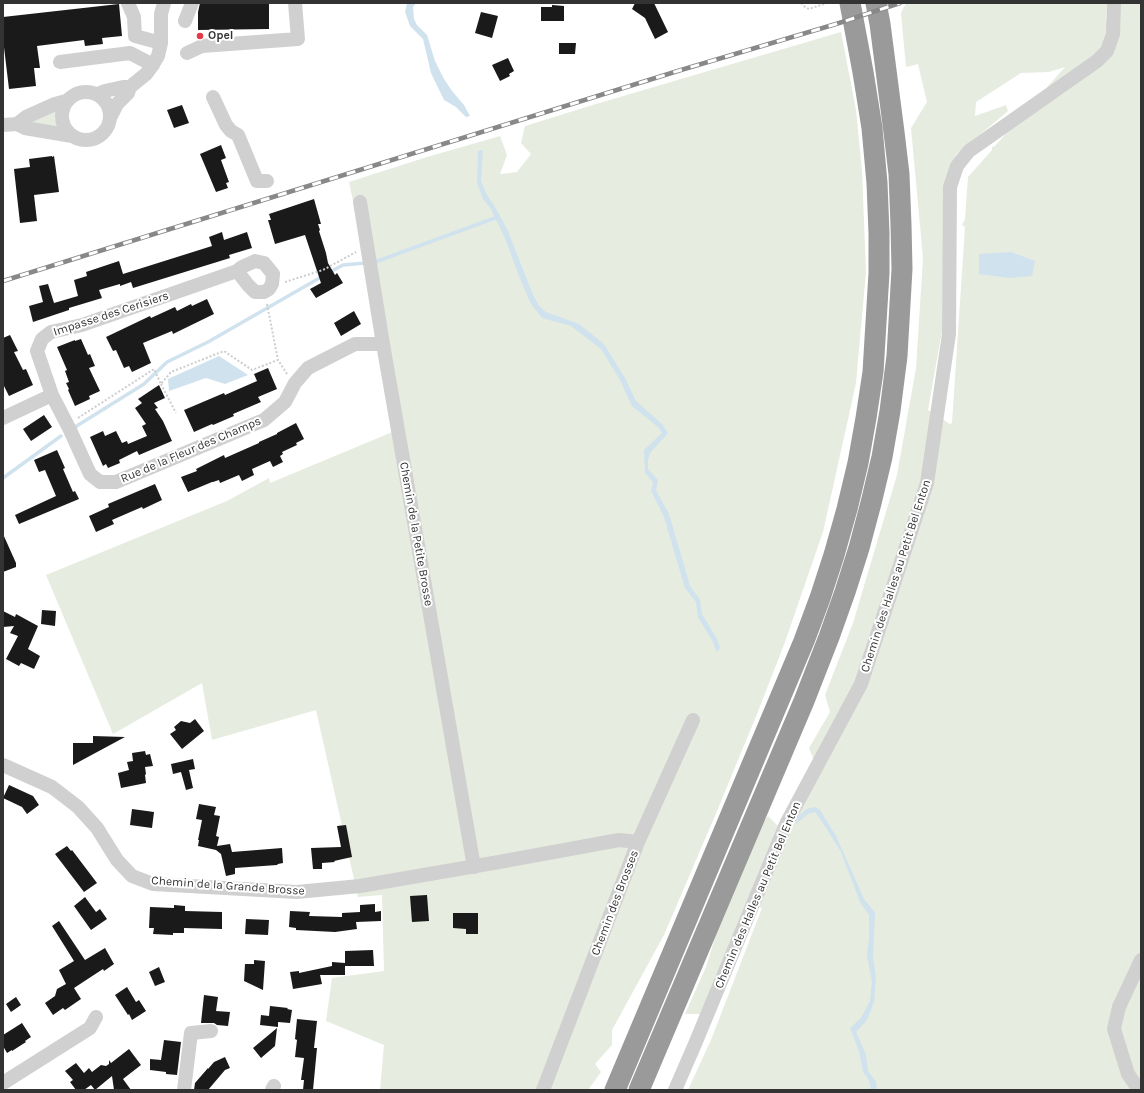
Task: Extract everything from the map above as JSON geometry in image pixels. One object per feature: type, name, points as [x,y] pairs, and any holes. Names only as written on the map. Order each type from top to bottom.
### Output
[{"type":"highway","points":[[844,3],[863,72]]},
{"type":"highway","points":[[615,1090],[804,641],[820,598],[847,509],[858,463],[873,372],[879,273],[877,183],[872,128],[850,3]]},
{"type":"highway","points":[[868,3],[889,88]]},
{"type":"highway","points":[[639,1090],[804,701],[845,592],[859,548],[882,458],[897,356],[902,269],[898,167],[889,88],[876,3]]},
{"type":"street","points":[[128,3],[134,17],[135,36],[161,43]]},
{"type":"street","points":[[185,21],[192,3]]},
{"type":"street","points":[[187,53],[202,46],[298,39],[295,3]]},
{"type":"street","name":"Chemin des Halles au Petit Bel Enton","points":[[675,1090],[787,822],[861,684],[928,483],[949,334],[950,187],[957,166],[969,151],[1097,61],[1107,51],[1113,34],[1114,3]]},
{"type":"street","points":[[10,124],[72,136],[84,140],[98,138],[107,129],[117,104],[128,93],[130,87],[146,74],[158,56],[161,43],[161,7]]},
{"type":"street","points":[[60,62],[130,53],[153,64]]},
{"type":"street","points":[[98,94],[123,87],[130,87]]},
{"type":"street","points":[[72,136],[65,129],[62,120],[62,110],[66,101],[70,97],[81,92],[93,92],[98,94],[108,103],[111,116]]},
{"type":"street","points":[[213,97],[226,125],[231,131],[238,135],[257,180],[267,181]]},
{"type":"street","points":[[10,124],[55,104],[66,101]]},
{"type":"street","name":"Chemin de la Petite Brosse","points":[[360,202],[383,344],[474,867]]},
{"type":"street","name":"Impasse des Cerisiers","points":[[52,395],[37,351],[42,339],[51,332],[82,325],[237,271],[255,261],[264,263],[273,274],[272,284]]},
{"type":"street","points":[[237,271],[255,292],[264,292],[269,289],[272,284]]},
{"type":"street","name":"Rue de la Fleur des Champs","points":[[52,395],[90,474],[100,482],[116,482],[264,420],[285,402],[295,383],[308,368],[355,344],[383,344]]},
{"type":"street","points":[[3,418],[52,395]]},
{"type":"street","name":"Chemin des Brosses","points":[[543,1090],[638,842],[694,720]]},
{"type":"street","name":"Chemin de la Grande Brosse","points":[[3,765],[52,787],[78,807],[97,828],[116,860],[132,876],[153,884],[297,892],[360,886],[474,867],[619,840],[638,842]]},
{"type":"street","points":[[1139,1090],[1128,1074],[1114,1029],[1119,1007],[1141,960]]},
{"type":"street","points":[[3,1083],[90,1028],[96,1017]]},
{"type":"street","points":[[184,1090],[191,1033],[211,1031]]},
{"type":"path","points":[[801,3],[809,9],[828,3]]},
{"type":"path","points":[[272,284],[282,283],[323,270],[367,246]]},
{"type":"path","points":[[266,300],[278,360],[289,379],[286,382],[291,391]]},
{"type":"path","points":[[161,384],[171,372],[224,351],[252,370],[278,360]]},
{"type":"path","points":[[66,423],[76,419],[154,369],[176,413]]},
{"type":"shaded area","points":[[906,3],[1107,3],[1106,20],[1118,3],[1141,3],[1141,1090],[688,1090],[711,1040],[762,908],[758,907],[706,1014],[685,1014],[706,967],[719,925],[756,832],[768,816],[784,832],[818,771],[809,748],[830,712],[825,695],[853,623],[897,475],[916,368],[923,258],[911,128],[927,102],[918,64],[906,67],[901,13]],"holes":[[[1065,67],[995,146],[992,147],[992,150],[968,177],[965,219],[962,225],[965,227],[952,423],[950,424],[928,410],[942,331],[944,191],[957,154],[1008,111],[1006,105],[975,116],[976,102],[1021,73],[1049,72]]]},
{"type":"shaded area","points":[[841,32],[856,110],[862,171],[866,272],[856,383],[823,532],[785,642],[717,811],[664,935],[612,1030],[612,1045],[595,1064],[601,1072],[588,1090],[380,1090],[384,1045],[326,1021],[332,978],[384,971],[382,895],[358,897],[316,710],[212,740],[202,683],[113,734],[46,575],[227,501],[269,478],[270,483],[402,428],[349,182],[500,136],[507,155],[500,174],[517,172],[531,154],[521,143],[525,126]]},
{"type":"shaded area","points":[[57,109],[60,128],[28,123]]},
{"type":"water","points":[[407,3],[416,3],[413,7],[414,19],[417,25],[427,35],[435,61],[444,79],[464,105],[470,116],[466,117],[456,107],[444,100],[431,73],[423,39],[410,26],[405,12]]},
{"type":"water","points":[[483,150],[481,181],[487,195],[507,229],[533,295],[539,306],[546,312],[579,324],[604,344],[625,378],[636,401],[662,424],[668,433],[650,453],[648,469],[658,480],[656,490],[669,514],[690,586],[700,600],[702,614],[717,639],[720,648],[717,652],[712,640],[698,617],[696,602],[685,588],[664,517],[651,491],[653,482],[645,473],[644,450],[662,433],[658,427],[632,406],[620,380],[601,349],[571,326],[542,318],[531,304],[505,238],[491,209],[483,199],[477,183],[478,151]]},
{"type":"water","points":[[1011,252],[1035,261],[1032,276],[1010,278],[979,274],[979,254]]},
{"type":"water","points":[[219,356],[248,375],[225,384],[206,378],[169,391],[168,379]]},
{"type":"water","points":[[815,807],[820,810],[836,836],[864,899],[875,913],[873,956],[876,979],[874,1002],[867,1020],[856,1032],[866,1055],[868,1071],[876,1082],[877,1090],[871,1090],[869,1080],[863,1072],[859,1051],[850,1028],[861,1018],[870,1001],[872,981],[867,956],[869,915],[860,902],[841,852],[815,812],[808,814],[796,824],[798,816],[807,809]]},
{"type":"building","points":[[200,3],[269,3],[269,29],[198,30],[198,12]]},
{"type":"building","points":[[635,3],[654,3],[668,32],[655,39],[645,18],[632,9]]},
{"type":"building","points":[[119,4],[122,36],[102,38],[103,44],[85,46],[84,40],[37,46],[40,68],[34,68],[36,86],[9,89],[3,39],[3,17]]},
{"type":"building","points":[[552,5],[564,6],[564,21],[541,21],[541,7],[552,7]]},
{"type":"building","points":[[481,12],[498,16],[492,38],[475,33]]},
{"type":"building","points":[[559,43],[576,43],[575,54],[559,54]]},
{"type":"building","points":[[508,58],[514,71],[509,74],[510,76],[500,81],[492,65]]},
{"type":"building","points":[[182,105],[189,123],[174,128],[167,110]]},
{"type":"building","points":[[221,145],[226,158],[221,160],[229,182],[226,183],[228,188],[216,192],[200,154]]},
{"type":"building","points":[[54,156],[59,192],[34,195],[37,221],[20,223],[14,169],[30,167],[29,159]]},
{"type":"building","points":[[314,199],[321,224],[318,224],[319,231],[328,263],[335,275],[337,273],[343,283],[316,298],[310,289],[321,283],[305,235],[275,244],[268,220],[271,220],[269,214]]},
{"type":"building","points":[[222,232],[224,240],[247,232],[252,248],[229,255],[230,258],[133,288],[131,282],[120,286],[120,284],[99,290],[102,298],[69,308],[69,310],[33,322],[29,306],[43,302],[39,286],[48,284],[54,303],[78,296],[74,280],[87,276],[86,272],[119,261],[123,274],[212,246],[209,237]]},
{"type":"building","points":[[207,299],[214,314],[173,334],[172,331],[143,343],[151,363],[132,372],[129,366],[124,368],[116,350],[113,351],[106,337],[150,316],[151,318],[175,307],[177,311],[191,304],[192,306]]},
{"type":"building","points":[[354,311],[361,324],[341,336],[334,323]]},
{"type":"building","points":[[10,335],[18,351],[14,352],[23,370],[26,369],[33,385],[9,396],[3,384],[3,338]]},
{"type":"building","points":[[81,339],[95,366],[89,368],[100,391],[89,396],[90,399],[75,406],[66,383],[69,382],[65,371],[67,370],[57,347]]},
{"type":"building","points":[[268,368],[277,389],[258,397],[261,402],[233,414],[234,416],[194,432],[184,410],[257,381],[254,374]]},
{"type":"building","points":[[159,385],[165,398],[154,403],[158,408],[155,409],[163,421],[172,441],[139,455],[137,451],[119,460],[120,463],[108,468],[106,464],[103,466],[90,437],[103,431],[105,436],[116,431],[122,443],[127,441],[128,444],[147,436],[142,426],[146,424],[135,408],[142,403],[138,399]]},
{"type":"building","points":[[44,415],[52,427],[31,441],[23,429]]},
{"type":"building","points":[[296,423],[304,439],[296,443],[297,445],[282,452],[283,454],[280,456],[283,462],[273,467],[270,461],[252,469],[254,475],[242,481],[239,475],[220,483],[219,480],[212,482],[188,492],[181,477],[197,471],[196,469],[224,455],[225,458],[259,443]]},
{"type":"building","points":[[57,450],[73,492],[75,491],[79,499],[19,524],[15,515],[56,496],[45,470],[39,472],[34,460]]},
{"type":"building","points":[[155,484],[162,500],[143,509],[142,507],[112,520],[114,524],[96,532],[89,516],[109,507],[108,504]]},
{"type":"building","points":[[3,534],[16,563],[16,567],[3,572]]},
{"type":"building","points":[[42,610],[56,611],[55,626],[41,624]]},
{"type":"building","points":[[3,611],[15,617],[16,614],[38,626],[28,649],[40,656],[34,669],[21,663],[19,666],[6,659],[18,636],[10,633],[14,626],[3,627]]},
{"type":"building","points":[[195,719],[204,731],[182,749],[170,734],[176,730],[174,727],[181,721],[190,723]]},
{"type":"building","points":[[93,736],[125,737],[73,765],[73,743],[93,743]]},
{"type":"building","points":[[145,751],[146,755],[150,754],[153,766],[145,767],[146,783],[121,788],[118,773],[129,770],[127,762],[133,761],[132,753]]},
{"type":"building","points":[[193,759],[195,769],[189,770],[193,788],[186,790],[181,772],[173,774],[171,764]]},
{"type":"building","points":[[9,785],[33,796],[39,805],[27,814],[22,807],[3,798]]},
{"type":"building","points":[[199,804],[216,807],[214,815],[220,816],[216,836],[219,837],[217,846],[230,844],[232,852],[282,848],[283,863],[277,865],[235,868],[235,874],[226,876],[221,854],[216,850],[198,846],[202,820],[196,819]]},
{"type":"building","points":[[132,809],[154,812],[152,828],[130,825]]},
{"type":"building","points":[[346,825],[352,857],[334,861],[335,862],[322,863],[322,869],[313,869],[311,848],[341,847],[337,826]]},
{"type":"building","points":[[67,846],[71,851],[72,850],[97,883],[84,892],[55,854]]},
{"type":"building","points":[[427,895],[429,921],[412,922],[410,896]]},
{"type":"building","points":[[85,897],[96,912],[100,909],[107,919],[91,930],[74,906]]},
{"type":"building","points":[[375,904],[375,912],[381,911],[381,921],[356,922],[357,929],[335,932],[296,930],[296,928],[289,927],[290,911],[310,912],[309,916],[342,917],[342,913],[360,912],[360,905]]},
{"type":"building","points":[[174,905],[185,906],[185,911],[222,912],[222,929],[184,928],[184,933],[173,933],[173,935],[153,934],[154,928],[149,928],[150,907],[174,908]]},
{"type":"building","points":[[453,913],[478,913],[478,934],[466,934],[466,929],[453,928]]},
{"type":"building","points":[[246,919],[269,920],[268,935],[245,934]]},
{"type":"building","points":[[59,921],[85,960],[105,948],[114,964],[104,971],[103,969],[74,988],[81,999],[65,1010],[63,1008],[53,1015],[45,1003],[55,996],[57,989],[66,984],[59,970],[74,961],[52,926]]},
{"type":"building","points":[[373,950],[374,966],[345,966],[345,975],[320,975],[322,984],[293,989],[290,972],[299,971],[299,973],[332,966],[332,962],[345,963],[345,951]]},
{"type":"building","points":[[254,960],[265,961],[263,990],[244,981],[245,964],[254,964]]},
{"type":"building","points":[[159,967],[165,982],[155,986],[149,972]]},
{"type":"building","points":[[127,987],[136,1002],[139,1000],[146,1011],[132,1020],[115,995]]},
{"type":"building","points":[[204,995],[218,997],[216,1011],[230,1012],[228,1026],[217,1025],[214,1023],[201,1023]]},
{"type":"building","points":[[16,997],[21,1005],[11,1012],[6,1004]]},
{"type":"building","points":[[270,1006],[288,1008],[287,1009],[292,1010],[290,1023],[278,1022],[278,1027],[260,1025],[261,1015],[269,1016]]},
{"type":"building","points":[[297,1019],[317,1021],[314,1048],[317,1048],[313,1090],[303,1090],[304,1080],[301,1080],[304,1058],[295,1057]]},
{"type":"building","points":[[22,1023],[31,1037],[25,1041],[26,1042],[7,1053],[3,1046],[3,1035]]},
{"type":"building","points":[[277,1028],[275,1046],[261,1058],[253,1048]]},
{"type":"building","points":[[164,1040],[181,1042],[177,1075],[150,1070],[150,1059],[161,1060]]},
{"type":"building","points":[[129,1049],[141,1065],[123,1079],[131,1090],[114,1090],[112,1076],[95,1090],[91,1085],[84,1090],[76,1090],[70,1082],[73,1080],[65,1071],[76,1063],[84,1073],[89,1068],[92,1072],[101,1065],[106,1066],[109,1064],[109,1060],[111,1063]]},
{"type":"building","points":[[225,1057],[230,1068],[225,1070],[208,1090],[194,1090],[195,1083],[208,1068],[214,1062]]},
{"type":"waterway","points":[[375,262],[495,218]]},
{"type":"waterway","points":[[330,272],[343,265],[366,263]]},
{"type":"waterway","points":[[75,427],[144,384],[167,362],[208,342],[323,276]]},
{"type":"waterway","points":[[3,478],[61,436]]},
{"type":"railway","points":[[3,281],[900,3]]},
{"type":"place","name":"Opel","points":[[200,36]]}]
